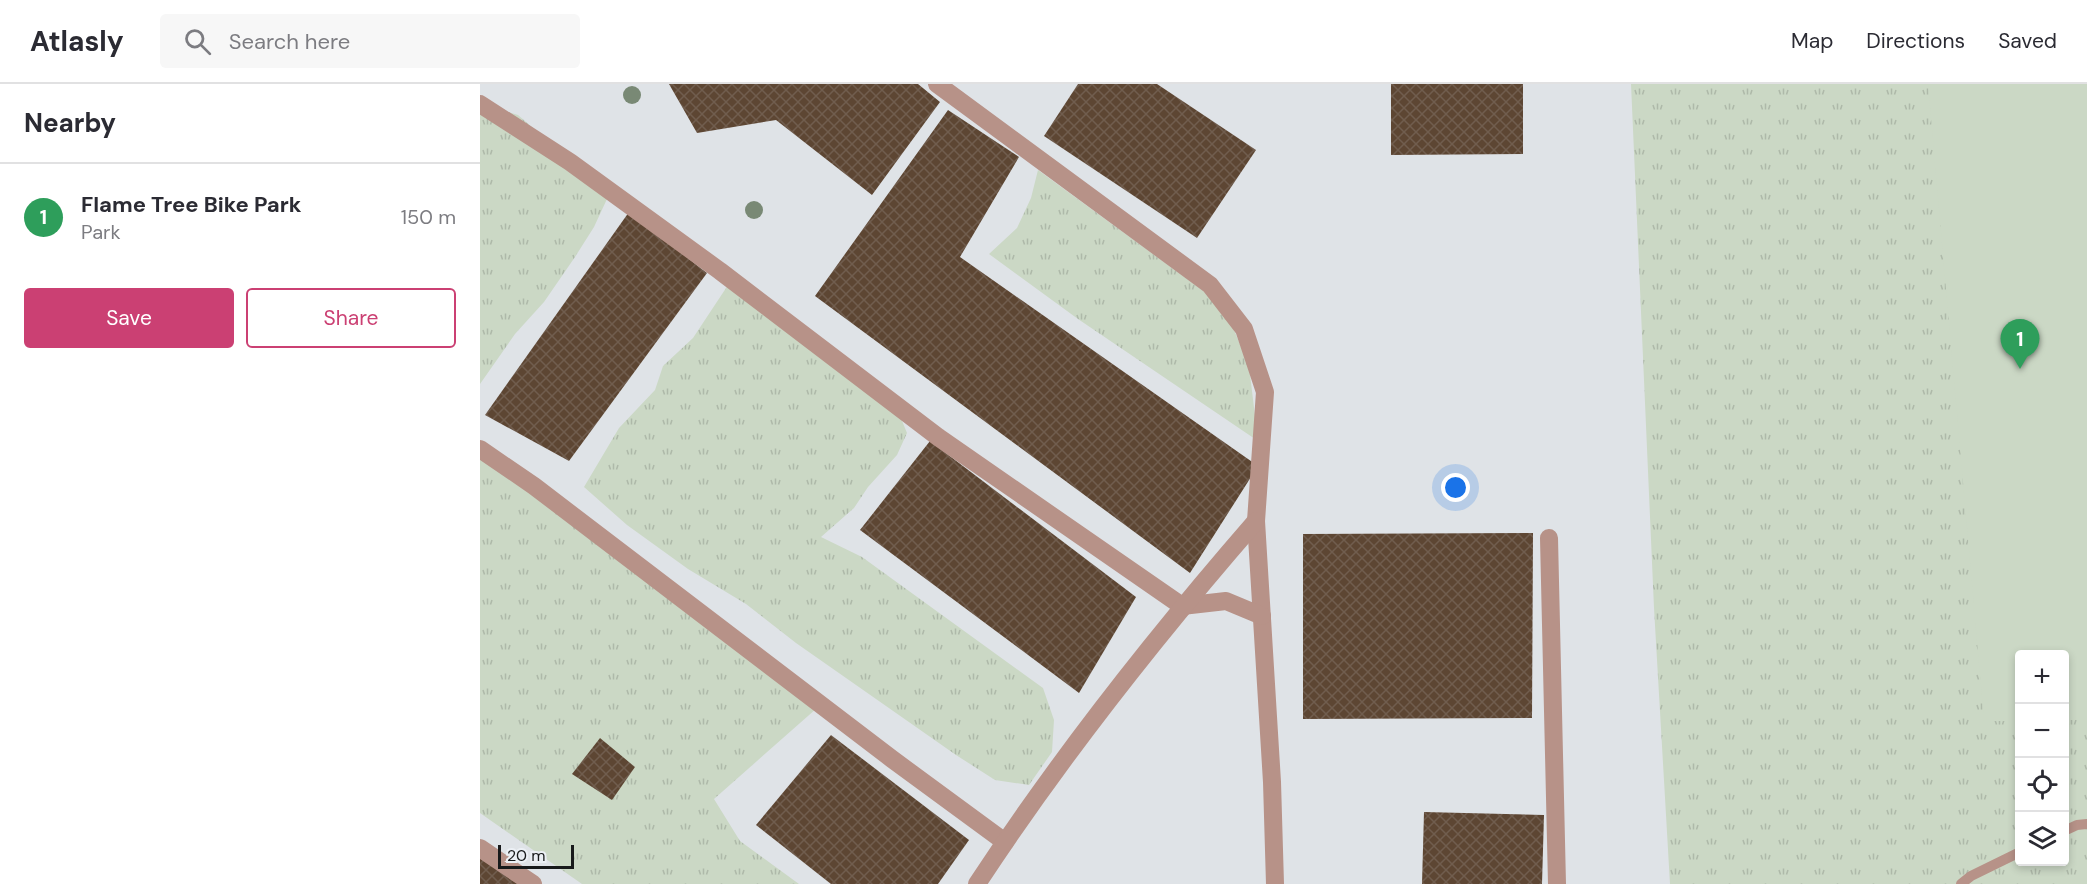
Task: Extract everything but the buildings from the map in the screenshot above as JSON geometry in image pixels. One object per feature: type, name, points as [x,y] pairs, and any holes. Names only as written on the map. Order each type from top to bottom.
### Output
[{"type":"street","points":[[937,84],[1210,285],[1244,329],[1264,392],[1256,521],[1272,782],[1275,884]]},
{"type":"street","points":[[480,104],[579,169],[720,271],[938,437],[1182,606],[1226,601],[1262,616]]},
{"type":"street","points":[[480,449],[534,486],[892,759],[1005,842]]},
{"type":"street","points":[[977,884],[1104,706],[1182,606],[1256,521]]},
{"type":"street","points":[[1549,538],[1557,884]]},
{"type":"street","points":[[480,848],[533,884]]},
{"type":"lane","points":[[2069,829],[2087,824]]},
{"type":"lane","points":[[1960,884],[2015,854]]},
{"type":"green space","points":[[1631,84],[2087,84],[2087,884],[1670,884],[1654,608]]},
{"type":"green space","points":[[1928,84],[2087,84],[2087,720],[2069,720],[2069,650],[2015,650],[2015,721],[1984,721]]},
{"type":"green space","points":[[480,104],[518,115],[556,148],[613,186],[594,227],[575,257],[544,302],[515,334],[480,384]]},
{"type":"green space","points":[[1038,170],[1209,295],[1232,325],[1249,366],[1258,441],[1078,319],[989,254],[1017,228],[1031,198]]},
{"type":"green space","points":[[734,276],[898,411],[907,433],[897,455],[868,487],[854,508],[821,537],[862,557],[1043,688],[1054,720],[1052,752],[1029,785],[995,780],[956,755],[796,643],[746,604],[688,569],[627,525],[584,487],[619,428],[655,390],[663,366],[693,338]]},
{"type":"green space","points":[[480,456],[825,701],[714,799],[740,841],[799,884],[582,884],[480,813]]},
{"type":"place","name":"Flame Tree Bike Park","points":[[2020,369]]}]
